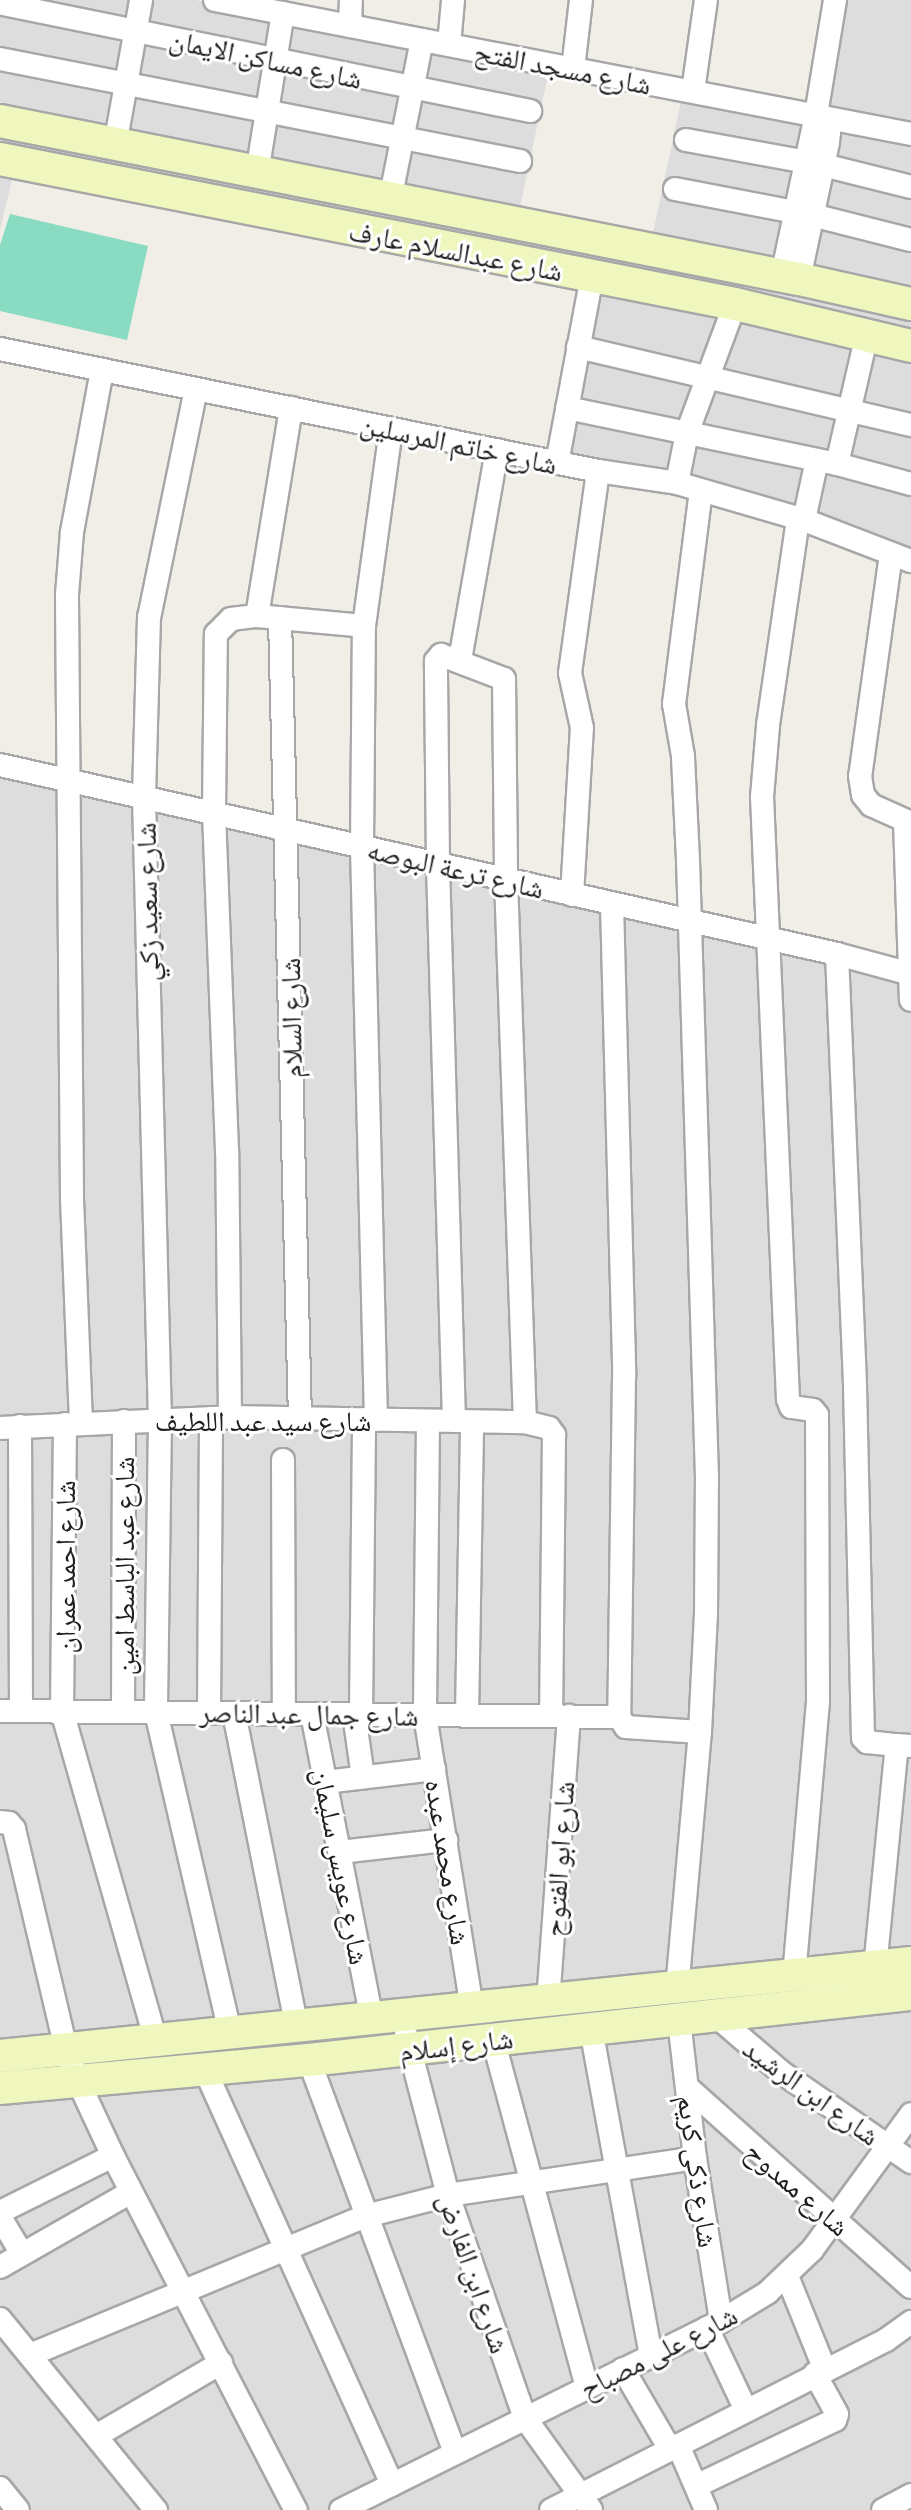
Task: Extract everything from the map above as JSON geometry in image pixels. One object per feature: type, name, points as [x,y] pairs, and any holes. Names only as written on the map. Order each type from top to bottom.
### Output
[{"type":"main road","name":"شارع عبدالسلام عارف","points":[[0,121],[791,277],[911,304]]},
{"type":"main road","name":"شارع عبدالسلام عارف","points":[[0,159],[240,209],[735,304],[911,346]]},
{"type":"main road","points":[[240,209],[253,190],[249,172]]},
{"type":"main road","points":[[285,217],[277,197],[290,179]]},
{"type":"main road","name":"شارع إسلام","points":[[0,2088],[309,2060],[591,2029],[794,1976],[911,1963]]},
{"type":"main road","name":"شارع إسلام","points":[[0,2056],[548,2002],[678,2005],[716,2016],[911,1994]]},
{"type":"street","points":[[115,145],[141,0]]},
{"type":"street","name":"شارع مسجد الفتح","points":[[215,0],[250,3],[283,13],[911,134]]},
{"type":"street","points":[[350,26],[351,0]]},
{"type":"street","points":[[449,45],[453,0]]},
{"type":"street","points":[[573,69],[581,0]]},
{"type":"street","points":[[693,91],[706,0]]},
{"type":"street","points":[[791,277],[815,164],[829,133],[816,115],[835,0]]},
{"type":"street","name":"شارع مساكن الايمان","points":[[2,8],[136,31],[530,111]]},
{"type":"street","points":[[249,172],[267,111],[283,13]]},
{"type":"street","points":[[390,200],[422,40]]},
{"type":"street","points":[[0,59],[520,161]]},
{"type":"street","points":[[686,140],[815,164],[911,187]]},
{"type":"street","points":[[675,189],[804,214],[911,240]]},
{"type":"street","points":[[557,463],[592,276]]},
{"type":"street","points":[[677,483],[687,433],[735,304]]},
{"type":"street","points":[[794,1976],[818,1701],[817,1415],[813,1410],[791,1407],[788,1399],[766,939],[763,775],[801,520],[850,409],[867,334]]},
{"type":"street","points":[[578,347],[911,425]]},
{"type":"street","points":[[0,349],[0,356]]},
{"type":"street","name":"شارع خاتم المرسلين","points":[[0,349],[557,463],[677,483],[801,520],[901,558]]},
{"type":"street","name":"شارع احمد عمران","points":[[102,370],[69,562],[73,1423],[62,1711],[156,2040]]},
{"type":"street","name":"شارع سعيد زكي","points":[[196,389],[149,617],[144,797],[160,1420],[156,1712],[230,2033]]},
{"type":"street","name":"شارع السلام","points":[[291,408],[268,617],[288,829],[300,1418]]},
{"type":"street","points":[[567,408],[827,462],[911,484]]},
{"type":"street","points":[[363,1777],[358,1714],[370,1420],[362,846],[364,626],[391,429]]},
{"type":"street","points":[[460,660],[497,450]]},
{"type":"street","points":[[572,895],[582,728],[570,673],[598,471]]},
{"type":"street","name":"شارع ذكى كريم","points":[[701,491],[675,689],[683,756],[706,1401],[706,1615],[678,2005],[714,2324],[746,2410]]},
{"type":"street","points":[[901,558],[860,776],[863,795],[871,805],[908,822],[911,1000]]},
{"type":"street","points":[[209,1712],[227,1151],[214,813],[216,634],[231,619],[268,617],[364,626]]},
{"type":"street","points":[[467,1715],[463,1421],[438,864],[436,661],[441,655],[504,679],[506,879],[525,1422]]},
{"type":"street","name":"شارع ترعة البوصه","points":[[0,765],[837,954],[910,974]]},
{"type":"street","points":[[612,904],[624,1361],[619,1717]]},
{"type":"street","points":[[837,954],[855,1386],[863,1738],[867,1742],[904,1746],[875,1968]]},
{"type":"street","name":"شارع سيد عبد اللطيف","points":[[10,1427],[220,1417],[525,1422]]},
{"type":"street","name":"شارع عبد الباسط امين","points":[[123,1712],[124,1421]]},
{"type":"street","name":"شارع محمد عبده","points":[[428,1421],[425,1715],[472,2009]]},
{"type":"street","name":"شارع ابو الفتوح","points":[[525,1422],[549,1428],[554,1435],[560,1716],[548,2002]]},
{"type":"street","points":[[10,1427],[11,1711]]},
{"type":"street","points":[[283,1460],[284,1713]]},
{"type":"street","name":"شارع جمال عبد الناصر","points":[[11,1711],[619,1717],[626,1727],[700,1732]]},
{"type":"street","points":[[234,1713],[297,2027]]},
{"type":"street","name":"شارع عويس سليمان","points":[[312,1714],[340,1852],[387,2018]]},
{"type":"street","points":[[325,1782],[434,1769]]},
{"type":"street","points":[[0,1822],[9,1823],[14,1829],[66,2049],[78,2081],[131,2192],[296,2510]]},
{"type":"street","points":[[340,1852],[446,1840]]},
{"type":"street","name":"شارع ابن الرشيد","points":[[716,2016],[781,2072],[911,2162]]},
{"type":"street","name":"شارع ابن الفارض","points":[[387,2018],[408,2049],[448,2195],[525,2418],[584,2503]]},
{"type":"street","points":[[591,2029],[651,2356]]},
{"type":"street","points":[[493,2039],[587,2388]]},
{"type":"street","points":[[309,2060],[455,2453]]},
{"type":"street","points":[[205,2070],[392,2485]]},
{"type":"street","name":"شارع ممدوح","points":[[687,2087],[911,2287]]},
{"type":"street","name":"شارع على مصباح","points":[[341,2510],[366,2505],[392,2485],[714,2324],[787,2276],[834,2220],[911,2114]]},
{"type":"street","points":[[22,2254],[0,2215],[113,2156]]},
{"type":"street","points":[[30,2355],[366,2216],[448,2195],[695,2158]]},
{"type":"street","points":[[0,2267],[131,2192]]},
{"type":"street","points":[[698,2485],[835,2420],[837,2414],[787,2276]]},
{"type":"street","points":[[0,2319],[156,2510]]},
{"type":"street","points":[[551,2510],[584,2503],[674,2447],[886,2340],[911,2322]]},
{"type":"street","points":[[96,2436],[221,2363]]},
{"type":"street","points":[[623,2369],[698,2485],[706,2510]]},
{"type":"street","points":[[0,2488],[18,2510]]},
{"type":"street","points":[[883,2510],[911,2495]]},
{"type":"shaded area","points":[[0,0],[196,0],[549,70],[512,245],[20,148],[0,229]]},
{"type":"shaded area","points":[[837,0],[911,0],[911,133],[817,115]]},
{"type":"shaded area","points":[[682,96],[911,139],[911,551],[784,514],[548,465],[587,260],[645,271]]},
{"type":"shaded area","points":[[0,775],[911,984],[911,1959],[0,2054]]},
{"type":"shaded area","points":[[911,1996],[911,2321],[746,2409],[708,2328],[719,2320],[703,2327],[743,2409],[572,2495],[585,2510],[0,2510],[0,2089],[678,2023],[688,2086],[681,2021]]},
{"type":"shaded area","points":[[911,2324],[911,2510],[592,2510],[580,2496]]},
{"type":"green space","points":[[10,214],[148,246],[127,340],[0,311],[0,245]]}]
